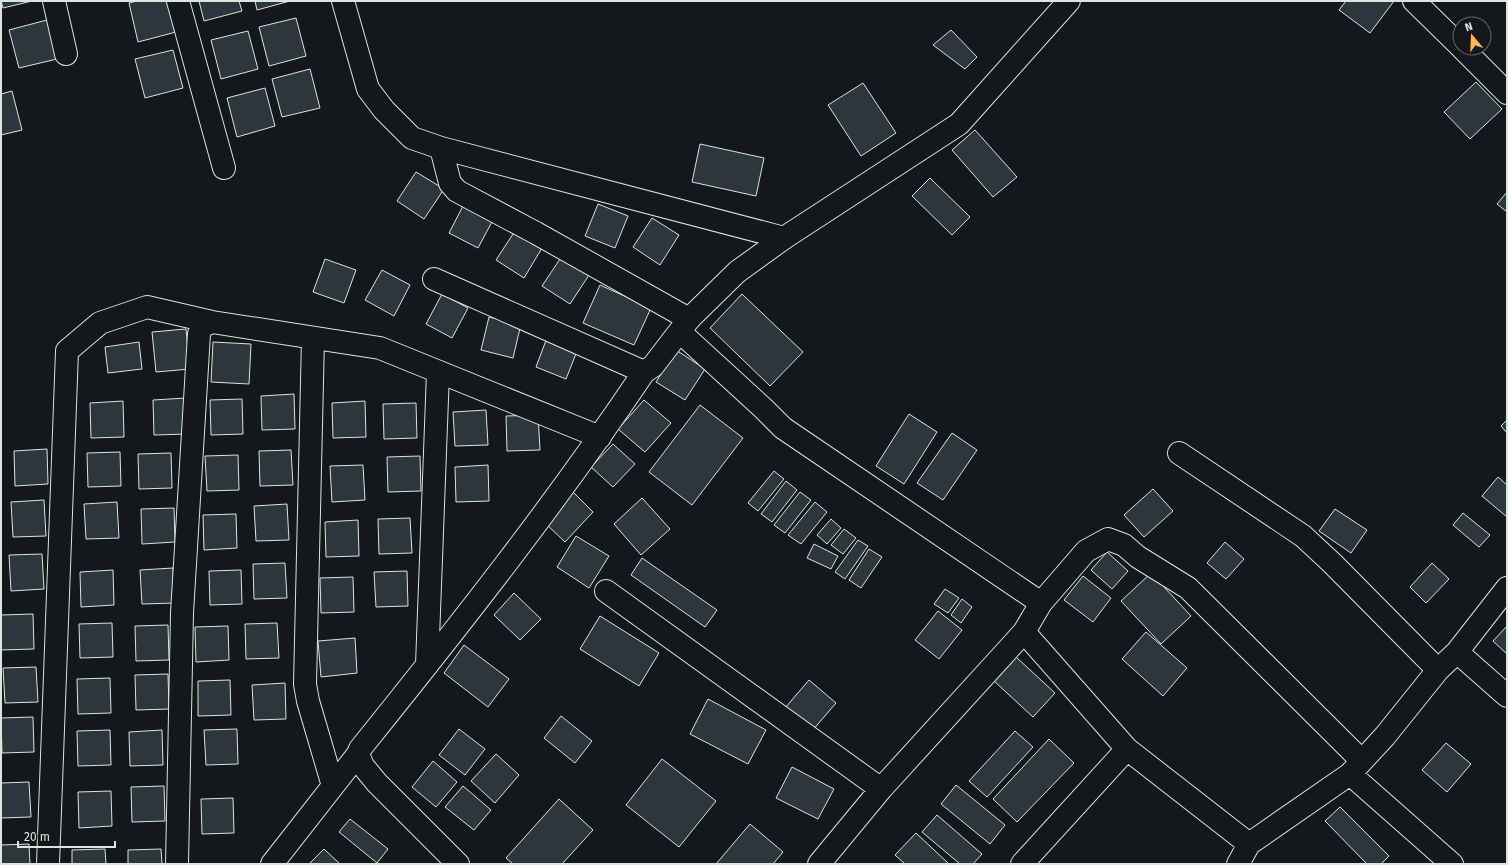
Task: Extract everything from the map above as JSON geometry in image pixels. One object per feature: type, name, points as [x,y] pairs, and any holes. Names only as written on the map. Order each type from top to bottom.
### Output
[{"type":"street","points":[[54,1],[66,54]]},
{"type":"street","points":[[178,1],[224,168]]},
{"type":"street","points":[[343,1],[368,89],[384,110],[412,138],[441,148],[784,238]]},
{"type":"street","points":[[272,864],[500,574],[600,437],[644,372],[653,366],[684,326],[738,272],[784,238],[960,124],[1069,1]]},
{"type":"street","points":[[1414,1],[1452,38]]},
{"type":"street","points":[[1470,56],[1507,93]]},
{"type":"street","points":[[441,148],[450,183],[457,191],[536,232],[684,326],[783,428],[1041,603]]},
{"type":"street","points":[[434,279],[644,372]]},
{"type":"street","points":[[48,864],[67,351],[100,323],[147,307],[212,322],[313,338],[356,343],[380,348],[600,437]]},
{"type":"street","points":[[177,864],[182,613],[198,334],[202,326],[212,322]]},
{"type":"street","points":[[313,338],[305,684],[308,701],[333,786]]},
{"type":"street","points":[[428,665],[438,372]]},
{"type":"street","points":[[1180,453],[1303,536],[1332,563],[1438,670]]},
{"type":"street","points":[[819,864],[881,789],[1024,632],[1041,603],[1086,551],[1108,539],[1124,545],[1138,557],[1188,588],[1356,768],[1452,864]]},
{"type":"street","points":[[1238,864],[1249,844],[1356,768],[1438,670],[1457,652],[1507,588]]},
{"type":"street","points":[[606,591],[881,789]]},
{"type":"street","points":[[1024,632],[1127,749],[1249,844]]},
{"type":"street","points":[[1457,652],[1507,696]]},
{"type":"street","points":[[1022,864],[1127,749]]},
{"type":"street","points":[[358,754],[363,766],[377,783],[458,864]]},
{"type":"building","points":[[1,1],[32,1],[3,8]]},
{"type":"building","points":[[137,1],[168,1],[176,32],[138,42],[129,3]]},
{"type":"building","points":[[199,1],[239,1],[242,11],[204,21]]},
{"type":"building","points":[[255,1],[290,1],[257,10]]},
{"type":"building","points":[[1346,1],[1394,1],[1370,33],[1339,10]]},
{"type":"building","points":[[296,18],[306,56],[269,66],[259,27]]},
{"type":"building","points":[[47,20],[57,59],[19,68],[9,30]]},
{"type":"building","points":[[951,30],[977,57],[965,69],[933,45]]},
{"type":"building","points":[[248,31],[258,69],[221,79],[211,40]]},
{"type":"building","points":[[173,50],[183,88],[145,98],[135,59]]},
{"type":"building","points":[[310,69],[320,108],[282,117],[272,79]]},
{"type":"building","points":[[1476,82],[1502,109],[1470,139],[1444,112]]},
{"type":"building","points":[[863,83],[896,133],[861,156],[828,105]]},
{"type":"building","points":[[265,88],[275,126],[237,137],[227,98]]},
{"type":"building","points":[[12,91],[22,130],[1,135],[1,94]]},
{"type":"building","points":[[975,130],[1017,177],[993,197],[952,150]]},
{"type":"building","points":[[700,144],[764,158],[756,196],[692,182]]},
{"type":"building","points":[[416,172],[444,189],[424,219],[397,201]]},
{"type":"building","points":[[930,178],[970,217],[952,235],[912,196]]},
{"type":"building","points":[[1507,192],[1507,212],[1497,204]]},
{"type":"building","points":[[465,202],[494,218],[478,248],[449,233]]},
{"type":"building","points":[[598,204],[628,216],[615,248],[585,236]]},
{"type":"building","points":[[652,218],[679,235],[660,265],[633,247]]},
{"type":"building","points":[[515,231],[542,248],[524,278],[496,260]]},
{"type":"building","points":[[562,256],[589,275],[570,304],[542,286]]},
{"type":"building","points":[[325,259],[356,270],[344,303],[313,292]]},
{"type":"building","points":[[382,270],[410,285],[394,316],[365,300]]},
{"type":"building","points":[[600,285],[651,308],[634,345],[583,323]]},
{"type":"building","points":[[442,294],[468,308],[452,338],[426,324]]},
{"type":"building","points":[[742,294],[803,352],[770,386],[710,328]]},
{"type":"building","points":[[489,317],[521,324],[513,358],[481,350]]},
{"type":"building","points":[[186,329],[190,369],[156,372],[152,332]]},
{"type":"building","points":[[548,335],[579,346],[566,379],[536,367]]},
{"type":"building","points":[[139,342],[142,369],[108,373],[105,347]]},
{"type":"building","points":[[213,342],[251,344],[249,384],[211,382]]},
{"type":"building","points":[[676,350],[705,369],[685,400],[656,382]]},
{"type":"building","points":[[294,394],[295,429],[262,430],[261,396]]},
{"type":"building","points":[[186,398],[187,434],[154,435],[153,400]]},
{"type":"building","points":[[242,399],[243,434],[211,435],[210,400]]},
{"type":"building","points":[[644,400],[671,423],[645,452],[618,429]]},
{"type":"building","points":[[123,401],[124,437],[91,438],[90,403]]},
{"type":"building","points":[[365,401],[366,437],[333,438],[332,403]]},
{"type":"building","points":[[416,403],[417,438],[384,439],[383,404]]},
{"type":"building","points":[[700,405],[743,438],[692,505],[649,472]]},
{"type":"building","points":[[486,410],[488,445],[455,446],[453,412]]},
{"type":"building","points":[[909,414],[937,432],[904,484],[876,466]]},
{"type":"building","points":[[538,415],[540,450],[507,451],[506,416]]},
{"type":"building","points":[[1507,420],[1507,433],[1501,426]]},
{"type":"building","points":[[952,433],[977,450],[943,500],[917,483]]},
{"type":"building","points":[[613,444],[635,464],[613,487],[591,467]]},
{"type":"building","points":[[47,449],[48,484],[15,486],[14,451]]},
{"type":"building","points":[[291,450],[293,485],[260,486],[259,451]]},
{"type":"building","points":[[120,452],[121,486],[88,487],[87,453]]},
{"type":"building","points":[[171,453],[172,488],[139,489],[138,454]]},
{"type":"building","points":[[238,455],[239,490],[207,491],[205,456]]},
{"type":"building","points":[[420,456],[421,491],[388,492],[387,457]]},
{"type":"building","points":[[363,465],[365,500],[332,502],[330,466]]},
{"type":"building","points":[[488,465],[489,501],[456,502],[455,467]]},
{"type":"building","points":[[774,471],[784,479],[758,511],[748,503]]},
{"type":"building","points":[[1498,477],[1507,485],[1507,517],[1482,496]]},
{"type":"building","points":[[786,481],[797,490],[772,522],[761,514]]},
{"type":"building","points":[[1153,489],[1173,511],[1144,537],[1124,515]]},
{"type":"building","points":[[572,491],[593,512],[565,542],[543,521]]},
{"type":"building","points":[[800,492],[811,500],[785,533],[774,525]]},
{"type":"building","points":[[642,498],[670,529],[641,555],[614,524]]},
{"type":"building","points":[[44,500],[46,536],[13,537],[11,502]]},
{"type":"building","points":[[117,502],[119,538],[86,539],[84,504]]},
{"type":"building","points":[[815,502],[827,512],[801,544],[788,535]]},
{"type":"building","points":[[287,504],[289,540],[256,541],[254,506]]},
{"type":"building","points":[[174,508],[175,542],[142,544],[141,509]]},
{"type":"building","points":[[1335,509],[1367,530],[1351,553],[1319,531]]},
{"type":"building","points":[[1463,513],[1490,535],[1479,547],[1453,525]]},
{"type":"building","points":[[236,514],[237,548],[204,550],[203,515]]},
{"type":"building","points":[[410,518],[412,553],[379,554],[378,519]]},
{"type":"building","points":[[831,519],[841,528],[827,544],[817,535]]},
{"type":"building","points":[[358,520],[359,556],[326,557],[325,522]]},
{"type":"building","points":[[844,529],[856,538],[843,554],[831,545]]},
{"type":"building","points":[[576,536],[609,556],[589,588],[557,567]]},
{"type":"building","points":[[858,540],[868,546],[845,579],[835,572]]},
{"type":"building","points":[[1225,542],[1244,559],[1226,579],[1207,563]]},
{"type":"building","points":[[814,544],[838,556],[831,569],[807,558]]},
{"type":"building","points":[[869,549],[882,557],[861,588],[849,580]]},
{"type":"building","points":[[1107,552],[1128,571],[1112,589],[1091,570]]},
{"type":"building","points":[[42,554],[44,589],[11,591],[9,555]]},
{"type":"building","points":[[642,558],[717,610],[705,627],[631,575]]},
{"type":"building","points":[[285,563],[287,598],[254,599],[253,564]]},
{"type":"building","points":[[1432,563],[1449,579],[1426,603],[1410,587]]},
{"type":"building","points":[[173,568],[174,603],[142,604],[140,570]]},
{"type":"building","points":[[113,570],[114,605],[81,607],[80,572]]},
{"type":"building","points":[[241,570],[242,604],[210,605],[209,571]]},
{"type":"building","points":[[407,571],[408,606],[376,607],[374,572]]},
{"type":"building","points":[[1151,573],[1191,616],[1161,644],[1121,601]]},
{"type":"building","points":[[1083,576],[1111,598],[1093,622],[1064,600]]},
{"type":"building","points":[[353,577],[354,612],[321,613],[320,578]]},
{"type":"building","points":[[945,589],[959,598],[948,613],[934,604]]},
{"type":"building","points":[[514,593],[541,619],[520,640],[494,615]]},
{"type":"building","points":[[962,599],[972,607],[961,623],[951,615]]},
{"type":"building","points":[[938,611],[962,630],[939,659],[915,640]]},
{"type":"building","points":[[33,614],[34,649],[1,650],[1,615]]},
{"type":"building","points":[[600,616],[659,653],[639,686],[580,649]]},
{"type":"building","points":[[112,623],[113,657],[80,658],[79,624]]},
{"type":"building","points":[[277,623],[279,658],[246,659],[245,624]]},
{"type":"building","points":[[168,625],[169,660],[136,661],[135,626]]},
{"type":"building","points":[[228,626],[229,660],[196,662],[195,627]]},
{"type":"building","points":[[1507,626],[1507,654],[1493,641]]},
{"type":"building","points":[[1146,632],[1187,668],[1163,696],[1122,659]]},
{"type":"building","points":[[355,638],[357,673],[321,677],[318,641]]},
{"type":"building","points":[[464,645],[509,679],[488,707],[444,673]]},
{"type":"building","points":[[1016,657],[1055,693],[1033,717],[993,680]]},
{"type":"building","points":[[36,667],[38,702],[5,703],[3,668]]},
{"type":"building","points":[[168,674],[169,709],[136,710],[135,675]]},
{"type":"building","points":[[110,678],[111,713],[78,714],[77,679]]},
{"type":"building","points":[[230,680],[231,715],[198,716],[198,681]]},
{"type":"building","points":[[809,680],[836,703],[812,731],[785,708]]},
{"type":"building","points":[[285,683],[286,719],[254,720],[252,685]]},
{"type":"building","points":[[708,699],[766,730],[748,764],[690,734]]},
{"type":"building","points":[[561,716],[592,741],[575,763],[544,738]]},
{"type":"building","points":[[33,717],[34,752],[2,753],[1,718]]},
{"type":"building","points":[[237,729],[238,764],[206,765],[204,730]]},
{"type":"building","points":[[459,729],[485,749],[465,775],[439,755]]},
{"type":"building","points":[[110,730],[111,765],[78,766],[77,731]]},
{"type":"building","points":[[162,730],[163,765],[130,766],[129,732]]},
{"type":"building","points":[[1015,731],[1033,747],[987,797],[969,781]]},
{"type":"building","points":[[1049,739],[1074,763],[1017,822],[993,799]]},
{"type":"building","points":[[1446,743],[1471,764],[1447,792],[1422,770]]},
{"type":"building","points":[[496,754],[519,775],[495,803],[471,781]]},
{"type":"building","points":[[662,759],[716,801],[679,847],[626,805]]},
{"type":"building","points":[[433,761],[457,782],[436,807],[412,787]]},
{"type":"building","points":[[792,767],[834,789],[818,819],[776,798]]},
{"type":"building","points":[[29,782],[31,817],[1,818],[1,783]]},
{"type":"building","points":[[956,785],[1005,825],[990,844],[941,804]]},
{"type":"building","points":[[164,786],[165,821],[132,822],[131,787]]},
{"type":"building","points":[[463,786],[491,810],[474,830],[445,807]]},
{"type":"building","points":[[111,791],[112,826],[79,828],[78,792]]},
{"type":"building","points":[[233,798],[234,833],[202,834],[201,799]]},
{"type":"building","points":[[559,799],[593,830],[562,864],[513,864],[506,858]]},
{"type":"building","points":[[1340,807],[1389,856],[1381,864],[1367,864],[1325,821]]},
{"type":"building","points":[[937,815],[982,854],[973,864],[960,864],[922,832]]},
{"type":"building","points":[[350,819],[388,849],[377,863],[339,832]]},
{"type":"building","points":[[750,824],[783,852],[773,864],[716,864]]},
{"type":"building","points":[[916,833],[949,864],[905,864],[895,855]]},
{"type":"building","points":[[29,844],[30,864],[1,864],[1,845]]},
{"type":"building","points":[[105,849],[106,864],[72,864],[72,850]]},
{"type":"building","points":[[161,849],[162,864],[128,864],[128,850]]},
{"type":"building","points":[[324,849],[340,864],[309,864]]}]
